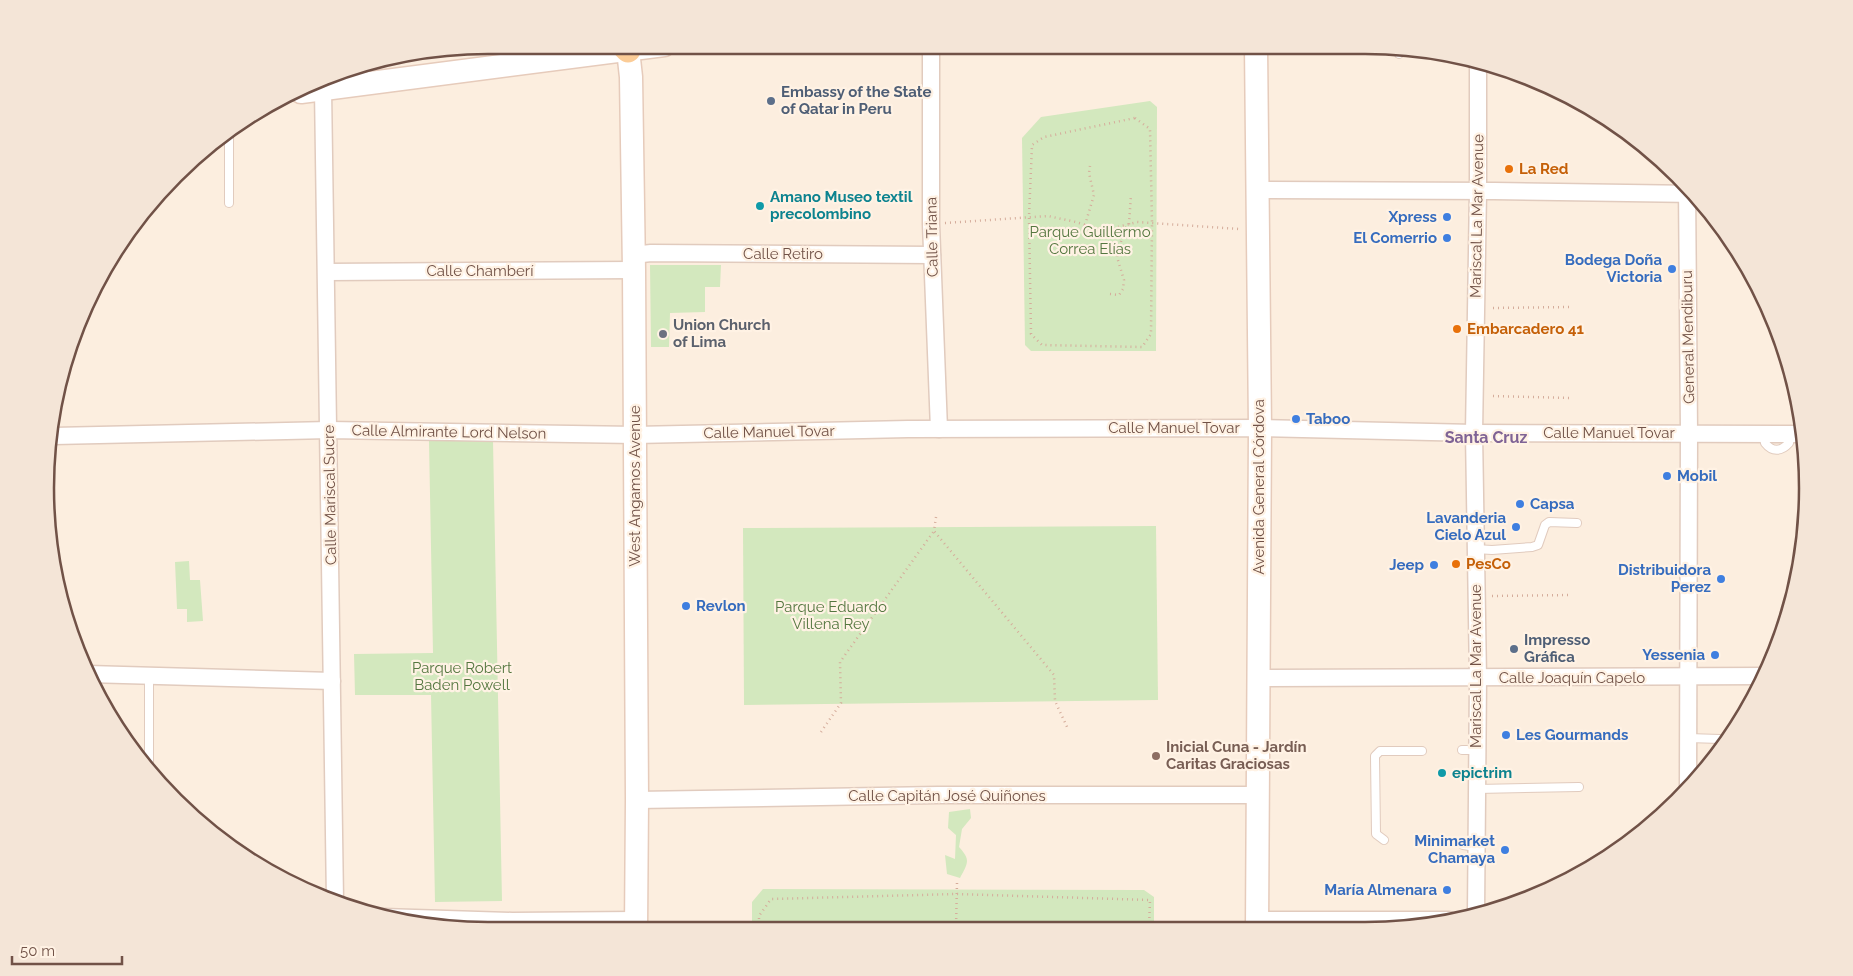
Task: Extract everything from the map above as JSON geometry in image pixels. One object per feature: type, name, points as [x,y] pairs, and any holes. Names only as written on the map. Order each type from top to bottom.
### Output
[{"type":"street","points":[[326,85],[577,54]]},
{"type":"street","name":"West Angamos Avenue","points":[[626,54],[631,77],[634,263],[636,922]]},
{"type":"street","name":"Calle Triana","points":[[931,54],[931,224],[939,429]]},
{"type":"street","name":"Avenida General Córdova","points":[[1256,54],[1260,428],[1257,922]]},
{"type":"street","name":"Mariscal La Mar Avenue","points":[[1475,907],[1470,846],[1477,789],[1469,750],[1478,678],[1474,432],[1478,69]]},
{"type":"street","name":"Calle Mariscal Sucre","points":[[321,87],[327,272],[335,894]]},
{"type":"street","points":[[1257,190],[1681,191]]},
{"type":"street","name":"General Mendiburu","points":[[1690,201],[1688,738],[1691,774]]},
{"type":"street","name":"Calle Retiro","points":[[634,263],[651,253],[932,255]]},
{"type":"street","name":"Calle Chamberí","points":[[327,272],[634,263]]},
{"type":"street","name":"Calle Manuel Tovar","points":[[634,435],[939,429],[1260,428],[1474,432],[1796,434]]},
{"type":"street","name":"Calle Almirante Lord Nelson","points":[[57,436],[329,430],[634,435]]},
{"type":"street","points":[[96,674],[332,681]]},
{"type":"street","name":"Calle Joaquín Capelo","points":[[1258,678],[1689,678],[1756,676]]},
{"type":"street","name":"Calle Capitán José Quiñones","points":[[637,800],[938,795],[1258,795]]},
{"type":"street","points":[[434,919],[543,922]]},
{"type":"street","points":[[1353,922],[1382,921]]},
{"type":"lane","points":[[229,203],[230,139]]},
{"type":"lane","points":[[1475,549],[1492,550],[1532,547],[1538,545],[1545,525],[1549,522],[1577,523]]},
{"type":"lane","points":[[149,759],[150,676]]},
{"type":"lane","points":[[1688,738],[1719,739]]},
{"type":"lane","points":[[1384,840],[1376,834],[1375,756],[1380,751],[1422,751]]},
{"type":"lane","points":[[1477,789],[1580,787]]},
{"type":"path","points":[[1136,118],[1150,129],[1152,222],[1151,334],[1142,346],[1042,346],[1031,334],[1029,217],[1032,146],[1044,137],[1136,118]]},
{"type":"path","points":[[1085,225],[1094,195],[1089,173],[1090,166]]},
{"type":"path","points":[[1110,294],[1119,294],[1124,280],[1117,257],[1124,230],[1129,224],[1131,195]]},
{"type":"path","points":[[931,224],[1048,216],[1098,229],[1137,222],[1152,222],[1258,230]]},
{"type":"path","points":[[1493,308],[1570,307]]},
{"type":"path","points":[[1493,396],[1571,398]]},
{"type":"path","points":[[821,732],[841,703],[840,662],[934,531],[936,517]]},
{"type":"path","points":[[934,531],[1054,675],[1055,701],[1068,729]]},
{"type":"path","points":[[1492,596],[1572,595]]},
{"type":"path","points":[[956,922],[957,882]]},
{"type":"path","points":[[759,922],[759,916],[771,899],[956,894],[1150,900],[1150,922]]},
{"type":"green space","name":"Parque Guillermo Correa Elías","points":[[1150,101],[1157,107],[1156,351],[1031,351],[1025,345],[1022,138],[1041,117]]},
{"type":"green space","points":[[650,265],[721,265],[720,287],[705,287],[705,312],[670,313],[669,347],[651,347]]},
{"type":"green space","name":"Parque Robert Baden Powell","points":[[429,441],[493,441],[502,901],[435,902],[431,695],[355,695],[354,654],[433,653]]},
{"type":"green space","name":"Parque Eduardo Villena Rey","points":[[1156,526],[1158,700],[744,705],[743,528]]},
{"type":"green space","points":[[189,561],[190,580],[200,580],[203,621],[187,622],[187,609],[177,609],[175,562]]},
{"type":"green space","points":[[970,809],[971,818],[962,829],[959,847],[967,859],[965,869],[960,878],[947,874],[945,855],[955,859],[956,835],[948,828],[949,812]]},
{"type":"green space","points":[[763,889],[1144,890],[1154,897],[1154,922],[752,922],[752,902]]},
{"type":"place","name":"Embassy of the State of Qatar in Peru","points":[[771,101]]},
{"type":"place","name":"La Red","points":[[1509,169]]},
{"type":"place","name":"Amano Museo textil precolombino","points":[[760,206]]},
{"type":"place","name":"Xpress","points":[[1447,217]]},
{"type":"place","name":"El Comerrio","points":[[1447,238]]},
{"type":"place","name":"Bodega Doña Victoria","points":[[1672,269]]},
{"type":"place","name":"Embarcadero 41","points":[[1457,329]]},
{"type":"place","name":"Union Church of Lima","points":[[663,334]]},
{"type":"place","name":"Taboo","points":[[1296,419]]},
{"type":"place","name":"Mobil","points":[[1667,476]]},
{"type":"place","name":"Capsa","points":[[1520,504]]},
{"type":"place","name":"Lavanderia Cielo Azul","points":[[1516,527]]},
{"type":"place","name":"PesCo","points":[[1456,564]]},
{"type":"place","name":"Jeep","points":[[1434,565]]},
{"type":"place","name":"Distribuidora Perez","points":[[1721,579]]},
{"type":"place","name":"Revlon","points":[[686,606]]},
{"type":"place","name":"Impresso Gráfica","points":[[1514,649]]},
{"type":"place","name":"Yessenia","points":[[1715,655]]},
{"type":"place","name":"Les Gourmands","points":[[1506,735]]},
{"type":"place","name":"Inicial Cuna - Jardín Caritas Graciosas","points":[[1156,756]]},
{"type":"place","name":"epictrim","points":[[1442,773]]},
{"type":"place","name":"Minimarket Chamaya","points":[[1505,850]]},
{"type":"place","name":"María Almenara","points":[[1447,890]]},
{"type":"district","name":"Santa Cruz","points":[[1486,437]]}]
